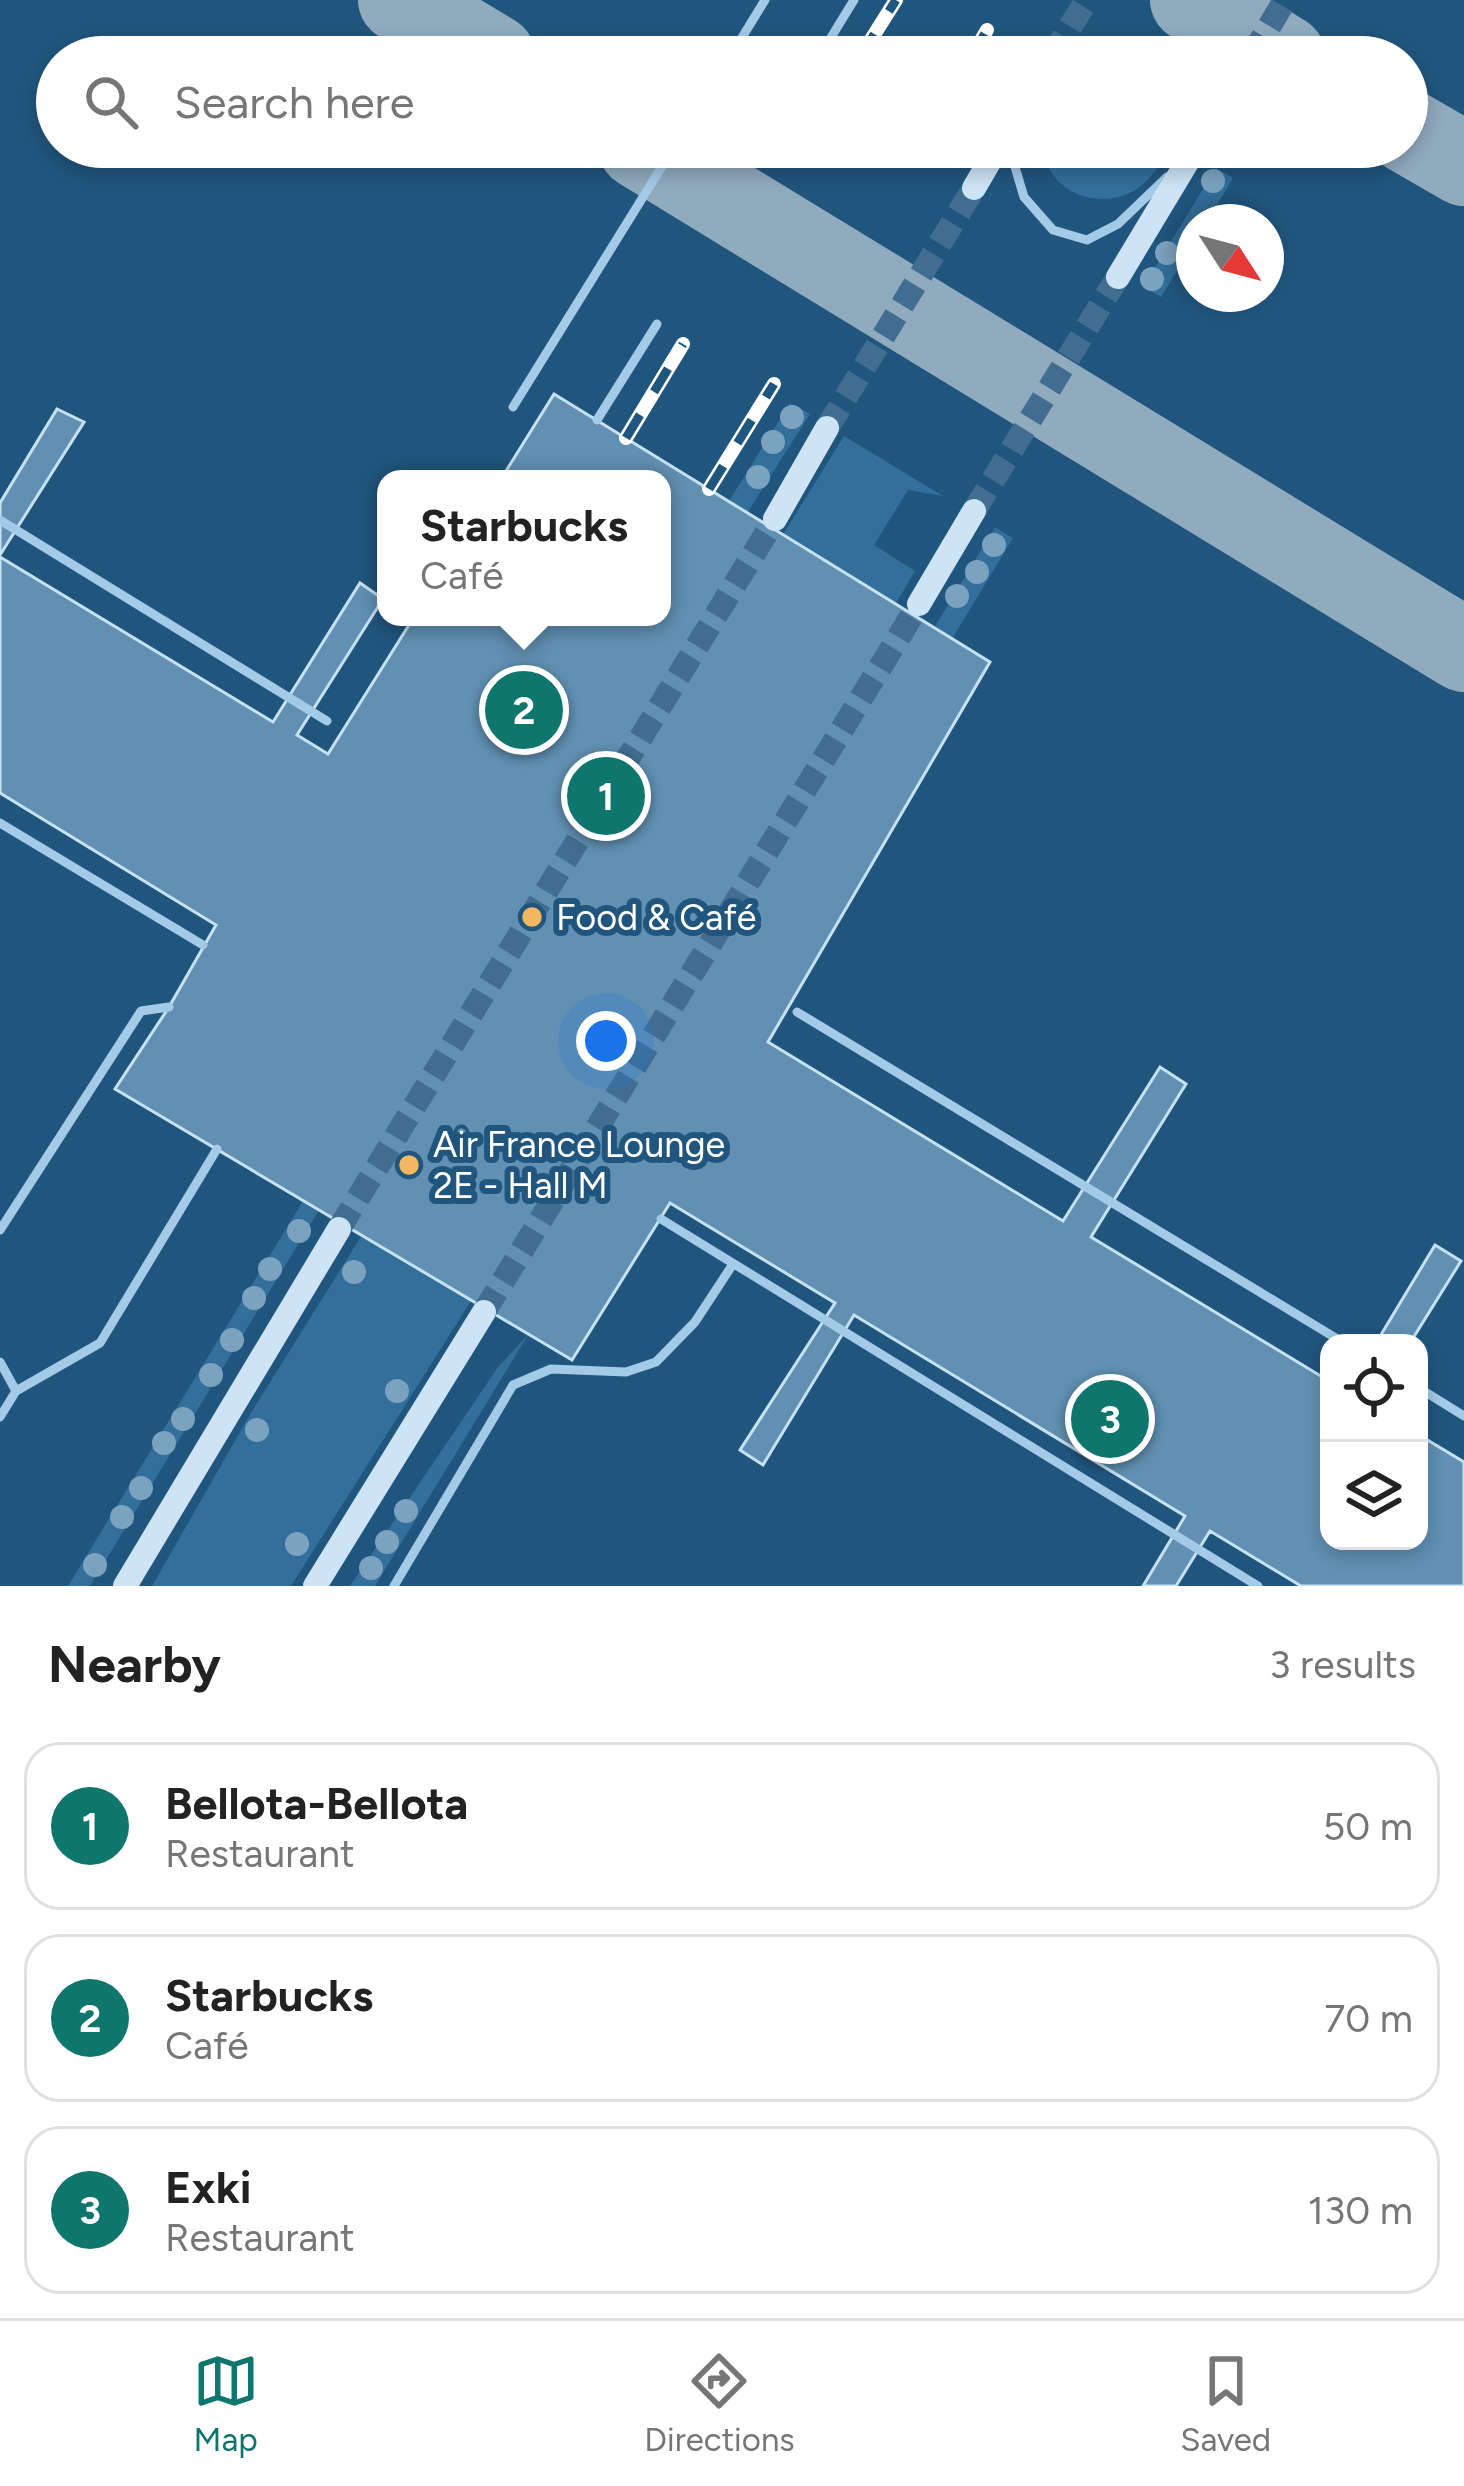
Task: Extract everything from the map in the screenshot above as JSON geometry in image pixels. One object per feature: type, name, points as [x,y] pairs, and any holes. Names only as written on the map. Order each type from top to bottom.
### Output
[{"type":"main road","points":[[974,188],[986,168]]},
{"type":"main road","points":[[1118,277],[1184,168]]},
{"type":"main road","points":[[776,519],[827,428]]},
{"type":"main road","points":[[919,604],[974,512]]},
{"type":"main road","points":[[125,1586],[339,1229]]},
{"type":"main road","points":[[315,1586],[484,1312]]},
{"type":"lane","points":[[743,36],[765,0]]},
{"type":"lane","points":[[832,36],[854,0]]},
{"type":"lane","points":[[513,407],[661,168]]},
{"type":"lane","points":[[1016,168],[1024,197],[1053,230],[1087,240],[1118,224],[1177,168]]},
{"type":"lane","points":[[597,420],[657,324]]},
{"type":"lane","points":[[0,520],[327,721]]},
{"type":"lane","points":[[0,823],[203,945]]},
{"type":"lane","points":[[0,1230],[141,1011],[170,1007]]},
{"type":"lane","points":[[797,1012],[1329,1334]]},
{"type":"lane","points":[[0,1417],[16,1391],[100,1343],[217,1150]]},
{"type":"lane","points":[[661,1219],[1258,1586]]},
{"type":"lane","points":[[394,1586],[513,1384],[551,1369],[626,1372],[656,1362],[695,1322],[733,1264]]},
{"type":"lane","points":[[0,1362],[16,1391]]},
{"type":"lane","points":[[1428,1394],[1464,1416]]},
{"type":"shaded area","points":[[1049,168],[1157,168],[1141,186],[1116,198],[1077,194]]},
{"type":"shaded area","points":[[1216,168],[1233,178],[1218,204],[1194,204]]},
{"type":"shaded area","points":[[1176,233],[1176,272],[1161,297],[1143,287]]},
{"type":"shaded area","points":[[790,403],[810,414],[747,513],[729,501]]},
{"type":"shaded area","points":[[844,436],[943,496],[908,490],[874,545],[915,571],[895,605],[782,536]]},
{"type":"shaded area","points":[[995,527],[1013,538],[952,639],[934,628]]},
{"type":"shaded area","points":[[303,1201],[319,1210],[90,1586],[68,1586]]},
{"type":"shaded area","points":[[362,1235],[471,1301],[291,1586],[152,1586],[252,1411]]},
{"type":"shaded area","points":[[528,1335],[375,1586],[350,1586],[498,1367]]},
{"type":"building","points":[[554,394],[990,662],[768,1042],[1063,1221],[1160,1067],[1186,1084],[1091,1237],[1320,1376],[1320,1550],[1428,1550],[1428,1440],[1464,1462],[1464,1586],[1301,1586],[1210,1531],[1176,1586],[1143,1586],[1185,1516],[854,1315],[763,1465],[740,1450],[835,1303],[670,1203],[572,1360],[115,1089],[216,925],[0,793],[0,557],[273,722],[360,583],[377,595],[377,608],[297,735],[328,754],[408,626],[671,626],[671,470],[507,470]]},
{"type":"building","points":[[57,409],[84,422],[0,555],[0,503]]},
{"type":"building","points":[[1435,1245],[1461,1261],[1416,1334],[1381,1334]]},
{"type":"taxiway","points":[[400,0],[459,36]]},
{"type":"taxiway","points":[[1192,0],[1250,36]]},
{"type":"taxiway","points":[[1428,143],[1464,164]]},
{"type":"taxiway","points":[[674,168],[1464,650]]},
{"type":"tunnel","points":[[1064,36],[1087,0]]},
{"type":"tunnel","points":[[1264,36],[1285,0]]},
{"type":"tunnel","points":[[827,428],[974,188]]},
{"type":"tunnel","points":[[974,511],[1118,277]]},
{"type":"tunnel","points":[[339,1229],[775,519]]},
{"type":"tunnel","points":[[484,1312],[919,604]]},
{"type":"railway","points":[[873,36],[896,0]]},
{"type":"railway","points":[[983,36],[987,30]]},
{"type":"railway","points":[[626,438],[683,344]]},
{"type":"railway","points":[[709,489],[774,384]]},
{"type":"place","name":"Starbucks","points":[[524,710]]},
{"type":"place","name":"Bellota-Bellota","points":[[606,796]]},
{"type":"place","name":"Food & Café","points":[[532,917]]},
{"type":"place","name":"Air France Lounge 2E - Hall M","points":[[409,1165]]},
{"type":"place","name":"Exki","points":[[1110,1419]]}]
